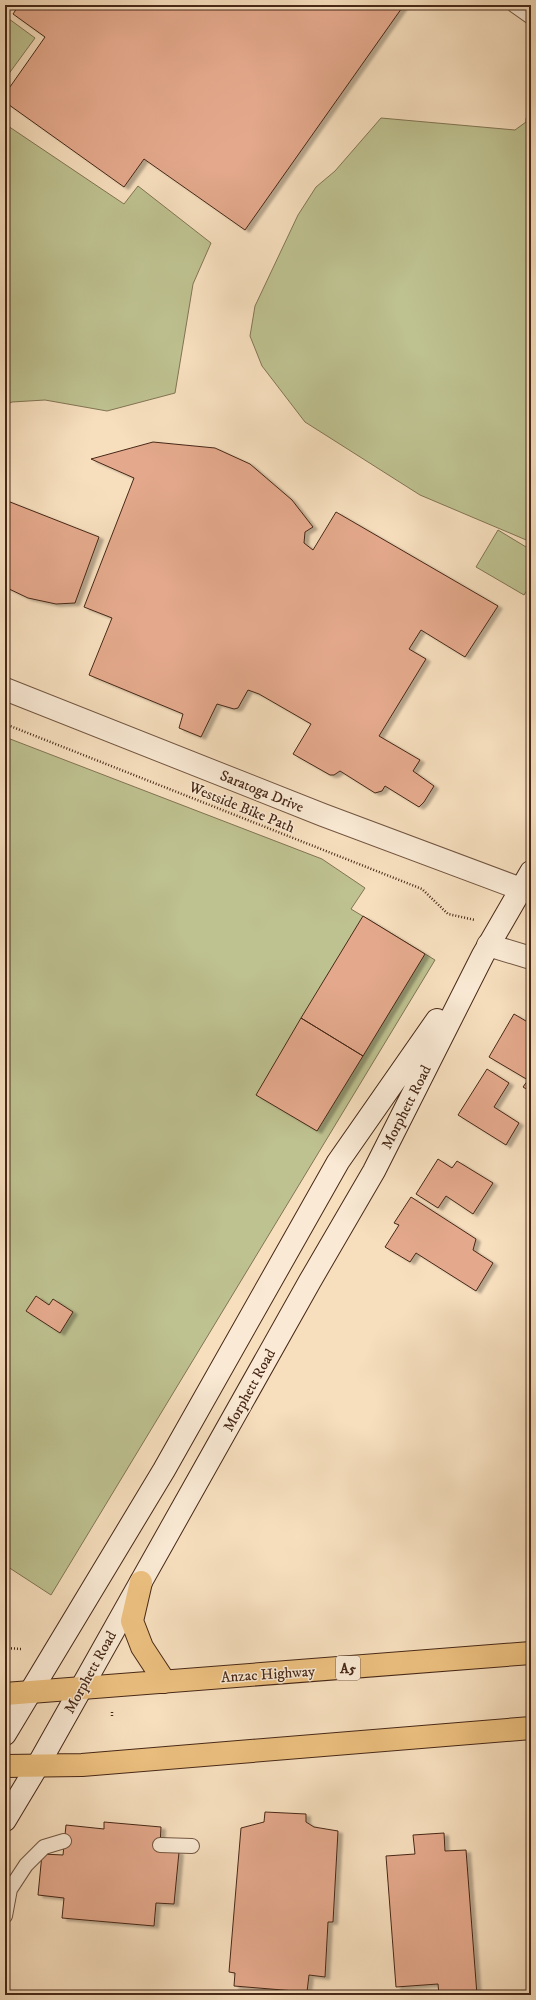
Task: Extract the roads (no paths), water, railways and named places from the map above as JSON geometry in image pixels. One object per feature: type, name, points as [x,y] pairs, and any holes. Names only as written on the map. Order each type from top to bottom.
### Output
[{"type":"highway","points":[[141,1582],[132,1621],[142,1647],[165,1682]]},
{"type":"highway","name":"Anzac Highway","points":[[5,1694],[531,1653]]},
{"type":"highway","points":[[5,1766],[82,1765],[531,1728]]},
{"type":"street","name":"Saratoga Drive","points":[[5,689],[323,815],[526,881]]},
{"type":"street","name":"Morphett Road","points":[[5,1734],[164,1470],[338,1162],[485,950],[526,881]]},
{"type":"street","name":"Morphett Road","points":[[5,1820],[38,1765],[374,1172],[485,950]]},
{"type":"street","points":[[485,950],[531,958]]},
{"type":"lane","points":[[514,5],[531,17]]},
{"type":"lane","points":[[5,1916],[7,1893],[26,1865],[44,1847],[64,1841]]},
{"type":"lane","points":[[160,1845],[192,1846]]}]
